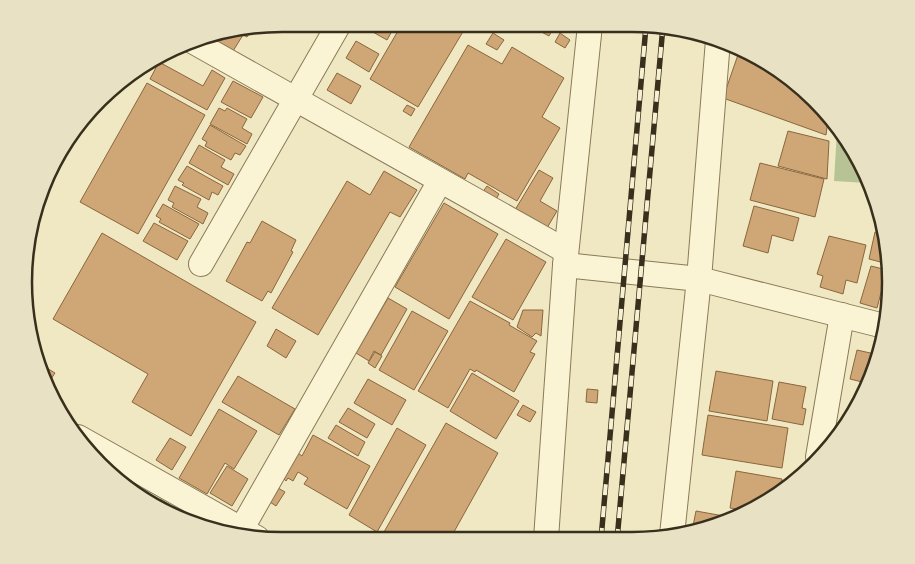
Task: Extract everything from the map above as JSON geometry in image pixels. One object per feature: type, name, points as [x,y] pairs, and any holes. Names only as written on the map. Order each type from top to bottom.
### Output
[{"type":"street","points":[[201,264],[334,32]]},
{"type":"street","points":[[546,532],[565,258],[589,32]]},
{"type":"street","points":[[200,47],[440,181],[565,258],[699,279],[879,325]]},
{"type":"street","points":[[673,528],[699,279],[717,47]]},
{"type":"street","points":[[249,529],[440,181]]},
{"type":"street","points":[[819,448],[842,315]]},
{"type":"street","points":[[93,446],[234,527]]},
{"type":"green space","points":[[837,138],[862,183],[834,181]]},
{"type":"building","points":[[373,32],[392,32],[387,40]]},
{"type":"building","points":[[397,32],[463,32],[418,107],[370,79]]},
{"type":"building","points":[[542,32],[551,32],[549,36]]},
{"type":"building","points":[[493,33],[504,40],[497,50],[486,44]]},
{"type":"building","points":[[560,33],[570,40],[565,48],[555,42]]},
{"type":"building","points":[[242,36],[233,51],[215,42]]},
{"type":"building","points":[[356,41],[379,54],[369,72],[346,58]]},
{"type":"building","points":[[468,45],[502,64],[512,47],[564,78],[542,117],[560,128],[517,201],[468,173],[465,179],[409,147]]},
{"type":"building","points":[[738,56],[758,66],[798,94],[827,125],[826,135],[723,98]]},
{"type":"building","points":[[162,63],[203,86],[212,70],[225,78],[207,110],[150,79],[157,66]]},
{"type":"building","points":[[337,73],[361,86],[351,104],[327,90]]},
{"type":"building","points":[[233,81],[263,97],[251,118],[221,102]]},
{"type":"building","points":[[147,83],[205,115],[138,234],[80,202]]},
{"type":"building","points":[[407,105],[415,109],[411,116],[403,111]]},
{"type":"building","points":[[219,108],[225,111],[227,108],[247,119],[242,128],[252,134],[247,144],[210,124]]},
{"type":"building","points":[[210,125],[246,146],[240,155],[235,153],[231,160],[205,146],[207,142],[202,139]]},
{"type":"building","points":[[788,131],[829,141],[827,179],[778,166]]},
{"type":"building","points":[[199,145],[225,160],[221,167],[234,174],[228,185],[189,163]]},
{"type":"building","points":[[760,163],[824,179],[815,217],[750,200]]},
{"type":"building","points":[[187,166],[223,186],[218,195],[212,192],[209,200],[182,185],[184,183],[178,180]]},
{"type":"building","points":[[539,170],[553,178],[540,201],[557,211],[547,228],[515,210]]},
{"type":"building","points":[[384,171],[417,190],[400,217],[390,212],[318,335],[272,308],[347,181],[370,195]]},
{"type":"building","points":[[175,186],[201,199],[197,207],[208,213],[203,224],[172,207],[174,203],[168,200]]},
{"type":"building","points":[[487,186],[499,194],[495,201],[482,193]]},
{"type":"building","points":[[444,203],[498,234],[449,319],[395,287]]},
{"type":"building","points":[[163,204],[199,224],[190,239],[159,222],[161,219],[156,216]]},
{"type":"building","points":[[754,206],[799,218],[793,241],[772,235],[768,253],[743,246]]},
{"type":"building","points":[[262,221],[296,240],[291,251],[293,252],[271,293],[268,291],[262,301],[226,281],[247,242],[250,243]]},
{"type":"building","points":[[154,223],[188,241],[177,260],[143,241]]},
{"type":"building","points":[[875,232],[878,233],[882,262],[869,259]]},
{"type":"building","points":[[102,233],[256,322],[191,436],[132,402],[148,374],[53,319]]},
{"type":"building","points":[[829,236],[866,245],[857,283],[846,280],[843,294],[820,287],[823,276],[817,274]]},
{"type":"building","points":[[506,239],[546,262],[513,320],[472,297]]},
{"type":"building","points":[[871,266],[882,269],[882,289],[877,308],[860,303]]},
{"type":"building","points":[[388,298],[407,309],[381,355],[374,351],[369,361],[356,353]]},
{"type":"building","points":[[470,301],[510,323],[509,325],[537,341],[530,352],[535,354],[514,392],[476,370],[475,372],[470,369],[448,408],[418,391]]},
{"type":"building","points":[[523,310],[543,310],[541,336],[536,333],[532,337],[517,327]]},
{"type":"building","points":[[412,311],[448,331],[414,390],[379,370]]},
{"type":"building","points":[[276,329],[296,341],[286,358],[267,346]]},
{"type":"building","points":[[857,350],[872,353],[862,382],[850,379]]},
{"type":"building","points":[[375,352],[382,356],[375,368],[368,363]]},
{"type":"building","points":[[48,369],[55,373],[52,378]]},
{"type":"building","points":[[716,371],[773,381],[767,421],[709,411]]},
{"type":"building","points":[[472,373],[519,401],[496,439],[450,411]]},
{"type":"building","points":[[238,376],[295,409],[279,435],[222,402]]},
{"type":"building","points":[[368,379],[406,400],[392,425],[354,403]]},
{"type":"building","points":[[779,382],[806,387],[802,408],[806,409],[803,425],[772,419]]},
{"type":"building","points":[[587,389],[598,390],[597,403],[586,402]]},
{"type":"building","points":[[523,405],[536,412],[530,422],[517,415]]},
{"type":"building","points":[[348,408],[375,424],[367,438],[339,422]]},
{"type":"building","points":[[219,409],[257,431],[234,469],[225,463],[207,494],[179,478]]},
{"type":"building","points":[[708,415],[788,428],[782,468],[702,455]]},
{"type":"building","points":[[446,423],[498,453],[454,532],[384,532]]},
{"type":"building","points":[[336,425],[365,442],[358,456],[328,438]]},
{"type":"building","points":[[397,428],[426,445],[377,532],[349,515]]},
{"type":"building","points":[[313,435],[370,466],[347,509],[304,484],[308,478],[298,472],[293,481],[288,478],[286,481],[284,479],[298,453],[302,456]]},
{"type":"building","points":[[170,438],[186,447],[172,470],[156,460]]},
{"type":"building","points":[[227,466],[248,479],[232,506],[210,493]]},
{"type":"building","points":[[736,471],[782,479],[781,483],[758,498],[737,509],[730,508]]},
{"type":"building","points":[[278,488],[285,492],[276,506],[270,502]]},
{"type":"building","points":[[696,511],[721,515],[698,523],[693,524]]},
{"type":"railway","points":[[602,532],[645,33]]},
{"type":"railway","points":[[618,532],[662,35]]}]
